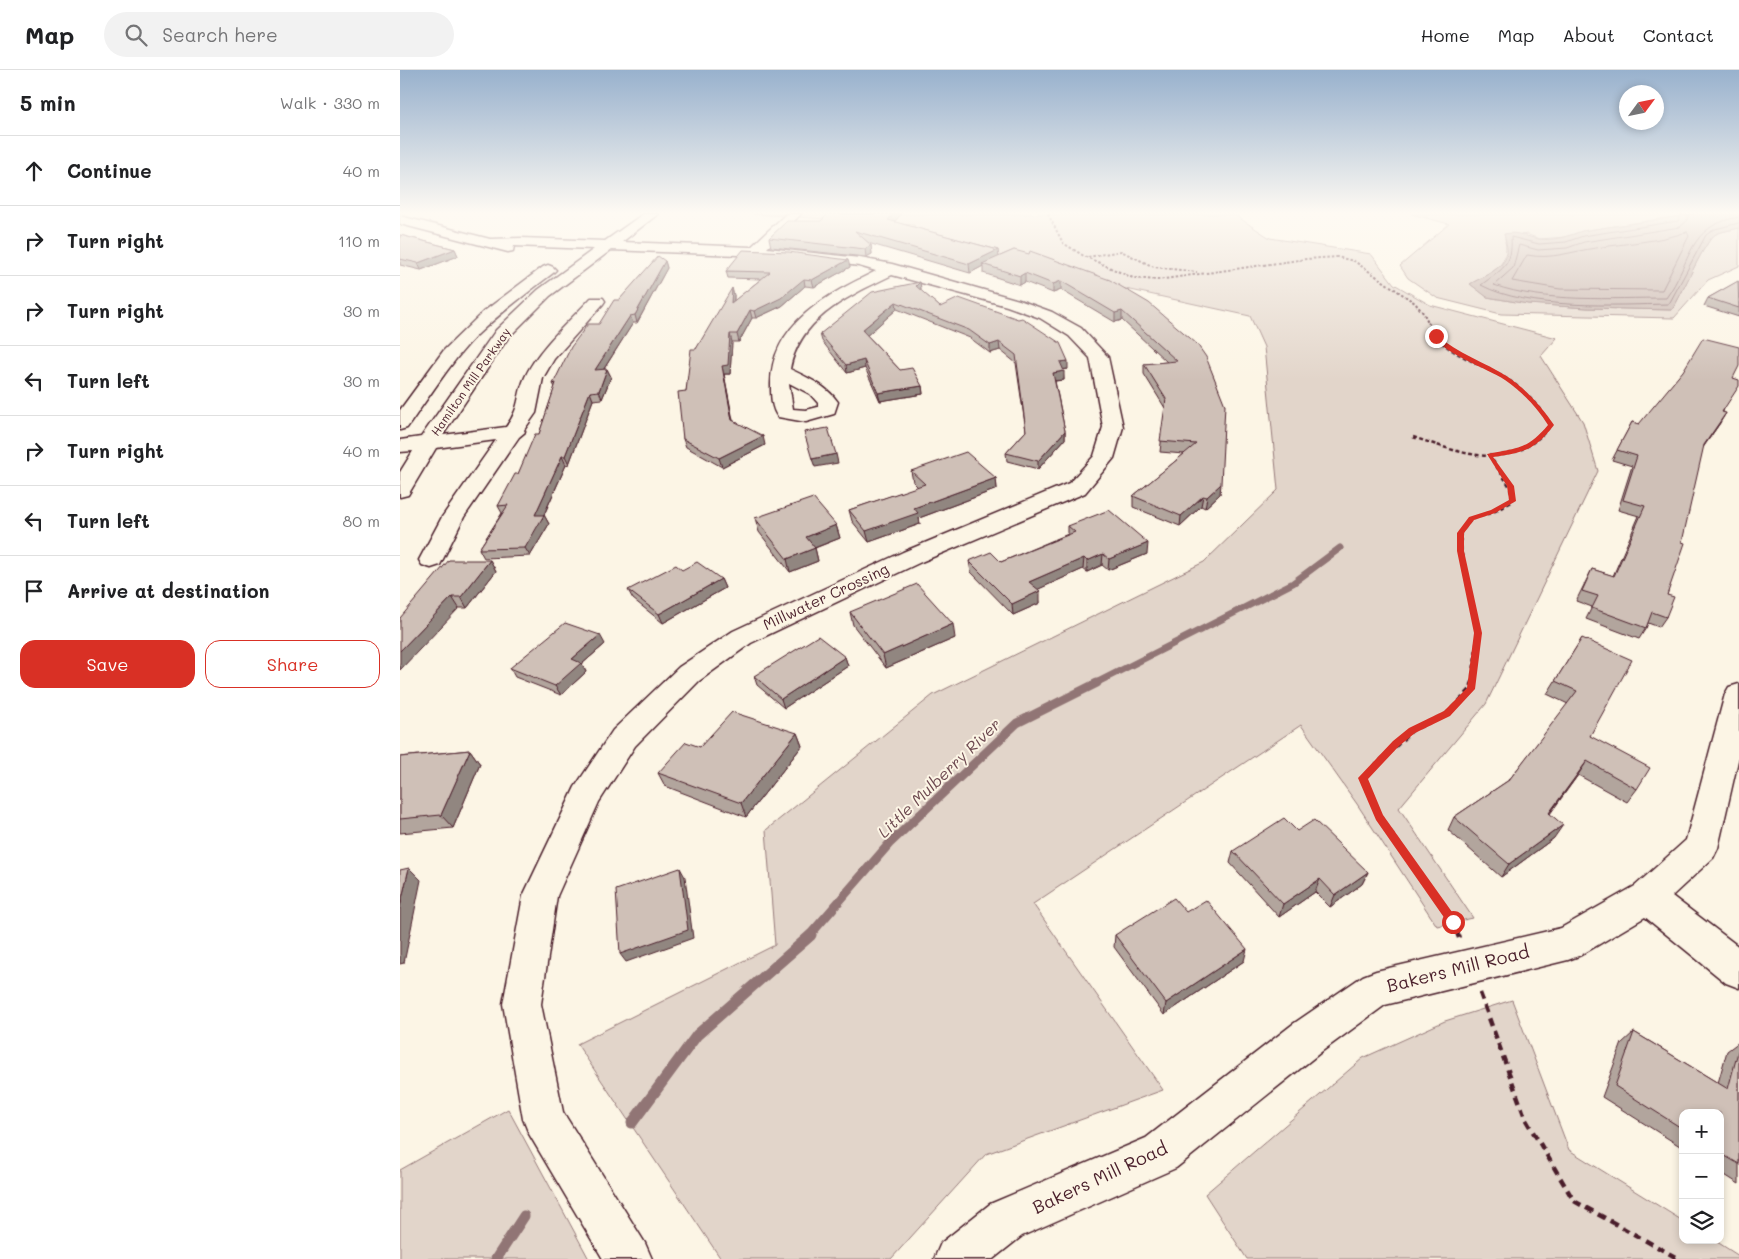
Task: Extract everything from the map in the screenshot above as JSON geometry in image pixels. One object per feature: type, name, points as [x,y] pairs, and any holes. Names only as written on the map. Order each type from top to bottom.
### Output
[{"type":"street","name":"Hamilton Mill Parkway","points":[[400,424],[435,374],[469,334],[497,308],[548,269]]},
{"type":"street","name":"Hamilton Mill Parkway","points":[[400,490],[443,418],[502,334],[568,269]]},
{"type":"street","points":[[781,371],[786,348],[795,330],[811,314],[833,300],[891,269]]},
{"type":"street","name":"Millwater Crossing","points":[[630,1259],[544,1119],[522,1004],[540,896],[586,796],[624,738],[688,674],[751,632],[912,558],[1077,488],[1104,458],[1113,427],[1099,357],[1075,332],[1046,315],[1013,303],[894,269]]},
{"type":"street","points":[[431,560],[453,517],[515,432],[526,413],[534,378],[546,357],[597,301]]},
{"type":"street","points":[[400,446],[515,432]]},
{"type":"street","name":"Bakers Mill Road","points":[[957,1259],[1006,1220],[1162,1153],[1307,1038],[1376,990],[1568,943],[1647,897],[1701,848],[1739,694]]},
{"type":"street","points":[[1647,897],[1739,970]]},
{"type":"path","points":[[1113,269],[1133,278],[1157,280],[1232,269]]},
{"type":"path","points":[[1167,269],[1202,273]]},
{"type":"path","points":[[1368,269],[1415,303],[1424,314],[1436,336],[1447,346],[1507,379],[1539,407],[1551,425],[1540,438],[1519,452],[1489,455],[1457,449],[1413,437]]},
{"type":"path","points":[[1453,922],[1380,817],[1363,778],[1401,739],[1412,730],[1447,714],[1471,689],[1478,633],[1461,551],[1460,533],[1471,519],[1493,512],[1512,501],[1510,486],[1489,455]]},
{"type":"path","points":[[1490,1022],[1526,1120],[1574,1201],[1680,1259]]},
{"type":"shaded area","points":[[1037,269],[1383,269],[1394,284],[1430,305],[1557,338],[1541,356],[1583,422],[1598,471],[1486,704],[1399,808],[1473,918],[1437,926],[1357,804],[1301,725],[1033,904],[1163,1090],[986,1154],[891,1259],[721,1259],[577,1044],[775,945],[766,830],[933,695],[1204,562],[1278,490],[1264,347],[1250,316]]},
{"type":"shaded area","points":[[1402,269],[1495,269],[1470,284],[1487,297],[1528,304],[1672,310],[1693,269],[1731,269],[1708,280],[1674,318],[1501,314],[1437,298],[1408,278]]},
{"type":"shaded area","points":[[1512,1000],[1569,1150],[1679,1219],[1679,1244],[1720,1244],[1739,1256],[1739,1259],[1247,1259],[1205,1194],[1363,1058],[1445,1021]]},
{"type":"shaded area","points":[[508,1109],[589,1259],[400,1259],[400,1170]]},
{"type":"water","points":[[1495,269],[1693,269],[1672,310],[1587,308],[1528,304],[1487,297],[1470,284]]},
{"type":"building","points":[[646,269],[660,269],[635,315],[630,316],[595,370],[607,369],[599,391],[590,392],[565,456],[562,456],[535,515],[544,515],[525,548],[479,549],[508,505],[498,506],[515,474],[518,474],[535,434],[539,434],[556,383],[553,384],[571,347],[588,324],[599,324],[614,300],[619,300]]},
{"type":"building","points":[[831,269],[812,280],[804,279],[781,298],[754,311],[750,310],[737,334],[730,334],[728,365],[722,366],[732,420],[763,436],[719,458],[683,439],[678,392],[686,391],[691,349],[696,349],[732,288],[731,303],[770,272],[726,271]]},
{"type":"building","points":[[999,269],[1081,269],[1110,280],[1149,303],[1197,344],[1206,357],[1225,405],[1221,484],[1207,497],[1203,496],[1181,516],[1133,496],[1196,444],[1160,441],[1166,399],[1144,364],[1177,361],[1122,311],[1115,313],[1061,281],[1053,284],[1025,273],[1020,276]]},
{"type":"building","points":[[1738,281],[1739,308],[1708,298]]},
{"type":"building","points":[[920,282],[916,286],[940,307],[959,298],[1018,319],[1022,318],[1060,343],[1068,361],[1060,362],[1064,371],[1053,373],[1065,431],[1038,461],[1006,453],[1026,431],[1016,355],[999,342],[990,345],[969,330],[896,302],[862,330],[900,370],[912,368],[922,386],[878,393],[864,360],[846,365],[820,334],[872,292]]},
{"type":"building","points":[[1703,338],[1739,347],[1739,366],[1733,378],[1739,380],[1739,386],[1722,412],[1726,413],[1704,445],[1682,542],[1685,543],[1667,595],[1674,597],[1666,617],[1652,612],[1646,628],[1592,608],[1598,596],[1582,591],[1592,569],[1614,576],[1645,506],[1623,500],[1637,456],[1617,450],[1632,422],[1639,424],[1683,371]]},
{"type":"building","points":[[828,428],[836,454],[812,459],[804,432]]},
{"type":"building","points":[[966,452],[996,478],[914,508],[918,513],[866,531],[849,510],[925,484],[911,471]]},
{"type":"building","points":[[813,498],[836,525],[806,537],[815,548],[787,559],[755,518]]},
{"type":"building","points":[[1109,510],[1148,543],[1109,559],[1103,554],[1087,561],[1084,558],[1029,582],[1040,591],[1012,604],[969,561],[991,552],[1001,562],[1075,532],[1068,526]]},
{"type":"building","points":[[449,560],[490,560],[461,597],[452,597],[400,651],[400,618]]},
{"type":"building","points":[[697,562],[721,579],[659,614],[628,590],[676,565],[682,570]]},
{"type":"building","points":[[917,584],[953,624],[883,655],[850,612]]},
{"type":"building","points":[[565,623],[600,635],[572,659],[581,663],[555,686],[510,668]]},
{"type":"building","points":[[818,636],[845,657],[781,699],[754,676]]},
{"type":"building","points":[[1582,638],[1632,660],[1590,736],[1650,768],[1637,789],[1587,761],[1549,813],[1563,825],[1509,864],[1454,817],[1509,780],[1577,691],[1555,681]]},
{"type":"building","points":[[732,712],[797,733],[741,803],[658,773],[686,742],[700,747]]},
{"type":"building","points":[[470,750],[441,815],[400,819],[400,757]]},
{"type":"building","points":[[1284,818],[1297,831],[1314,820],[1368,872],[1335,895],[1320,879],[1283,904],[1233,851]]},
{"type":"building","points":[[409,868],[400,907],[400,870]]},
{"type":"building","points":[[680,868],[688,930],[620,954],[616,890]]},
{"type":"building","points":[[1174,898],[1186,912],[1206,900],[1247,949],[1166,1003],[1115,935]]},
{"type":"building","points":[[1634,1032],[1728,1089],[1739,1048],[1739,1164],[1724,1155],[1724,1109],[1679,1109],[1679,1126],[1615,1086]]},
{"type":"waterway","name":"Little Mulberry River","points":[[1094,684],[1293,583],[1340,548]]},
{"type":"waterway","name":"Little Mulberry River","points":[[809,936],[889,844],[1017,723],[1097,683]]},
{"type":"waterway","name":"Little Mulberry River","points":[[632,1123],[697,1035],[811,935]]},
{"type":"waterway","name":"Little Mulberry River","points":[[496,1259],[524,1216]]},
{"type":"route","points":[[1436,336],[1447,346],[1507,379],[1539,407],[1551,425],[1540,438],[1519,452],[1489,455],[1510,486],[1512,501],[1493,512],[1471,519],[1460,533],[1461,551],[1478,633],[1471,689],[1447,714],[1412,730],[1363,778],[1380,817],[1453,922]]}]
